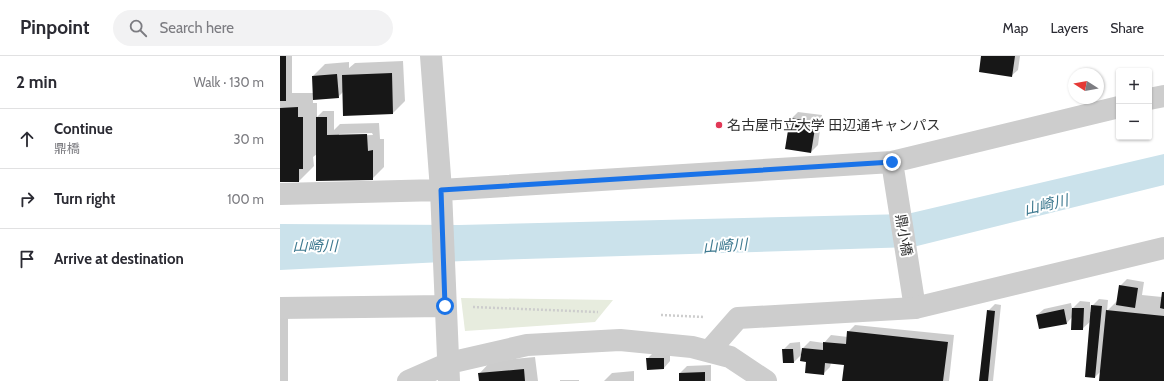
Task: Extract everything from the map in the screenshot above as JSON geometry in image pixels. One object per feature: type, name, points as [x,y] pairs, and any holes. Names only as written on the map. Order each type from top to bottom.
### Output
[{"type":"street","points":[[431,56],[441,195],[449,372]]},
{"type":"street","points":[[1152,98],[1164,96]]},
{"type":"street","points":[[280,194],[441,195],[893,168],[1116,108]]},
{"type":"street","name":"鼎小橋","points":[[893,168],[914,302]]},
{"type":"street","points":[[709,351],[738,318],[914,302],[1164,248]]},
{"type":"street","points":[[280,308],[445,301]]},
{"type":"street","points":[[408,381],[449,372],[527,345],[620,340],[692,347],[709,351],[730,357],[766,381]]},
{"type":"path","points":[[445,301],[604,313]]},
{"type":"path","points":[[659,315],[738,318]]},
{"type":"shaded area","points":[[461,298],[613,300],[595,322],[465,331]]},
{"type":"water","name":"山崎川","points":[[1164,154],[1164,185],[913,247],[463,261],[280,270],[280,224],[459,225],[907,214]]},
{"type":"building","points":[[280,56],[286,56],[286,101],[280,101]]},
{"type":"building","points":[[981,56],[1015,56],[1012,77],[979,72]]},
{"type":"building","points":[[392,73],[393,114],[343,116],[342,75]]},
{"type":"building","points":[[337,74],[339,98],[313,100],[312,76]]},
{"type":"building","points":[[298,107],[298,117],[303,117],[303,169],[299,169],[299,182],[280,182],[280,108]]},
{"type":"building","points":[[316,117],[327,117],[327,135],[367,134],[368,151],[373,150],[373,180],[316,181]]},
{"type":"building","points":[[790,118],[816,122],[811,153],[785,149]]},
{"type":"building","points":[[1119,285],[1138,288],[1135,308],[1116,305]]},
{"type":"building","points":[[1162,292],[1164,292],[1164,309],[1160,308]]},
{"type":"building","points":[[1091,305],[1102,306],[1095,378],[1085,377]]},
{"type":"building","points":[[1072,308],[1084,308],[1083,330],[1071,330]]},
{"type":"building","points":[[1064,309],[1067,324],[1039,329],[1036,315]]},
{"type":"building","points":[[987,310],[995,311],[988,381],[979,381]]},
{"type":"building","points":[[1106,310],[1164,316],[1164,381],[1099,381]]},
{"type":"building","points":[[847,331],[948,342],[943,381],[842,381],[844,365],[825,363],[824,375],[805,373],[806,362],[800,361],[802,348],[823,350],[823,342],[846,344]]},
{"type":"building","points":[[782,349],[793,349],[794,363],[783,363]]},
{"type":"building","points":[[646,358],[664,358],[664,369],[647,370]]},
{"type":"building","points":[[524,369],[525,381],[479,381],[478,373]]},
{"type":"building","points":[[705,372],[705,381],[679,381],[679,373]]},
{"type":"place","name":"名古屋市立大学 田辺通キャンパス","points":[[719,125]]},
{"type":"route","points":[[445,306],[440,200],[441,190],[892,162]]}]
